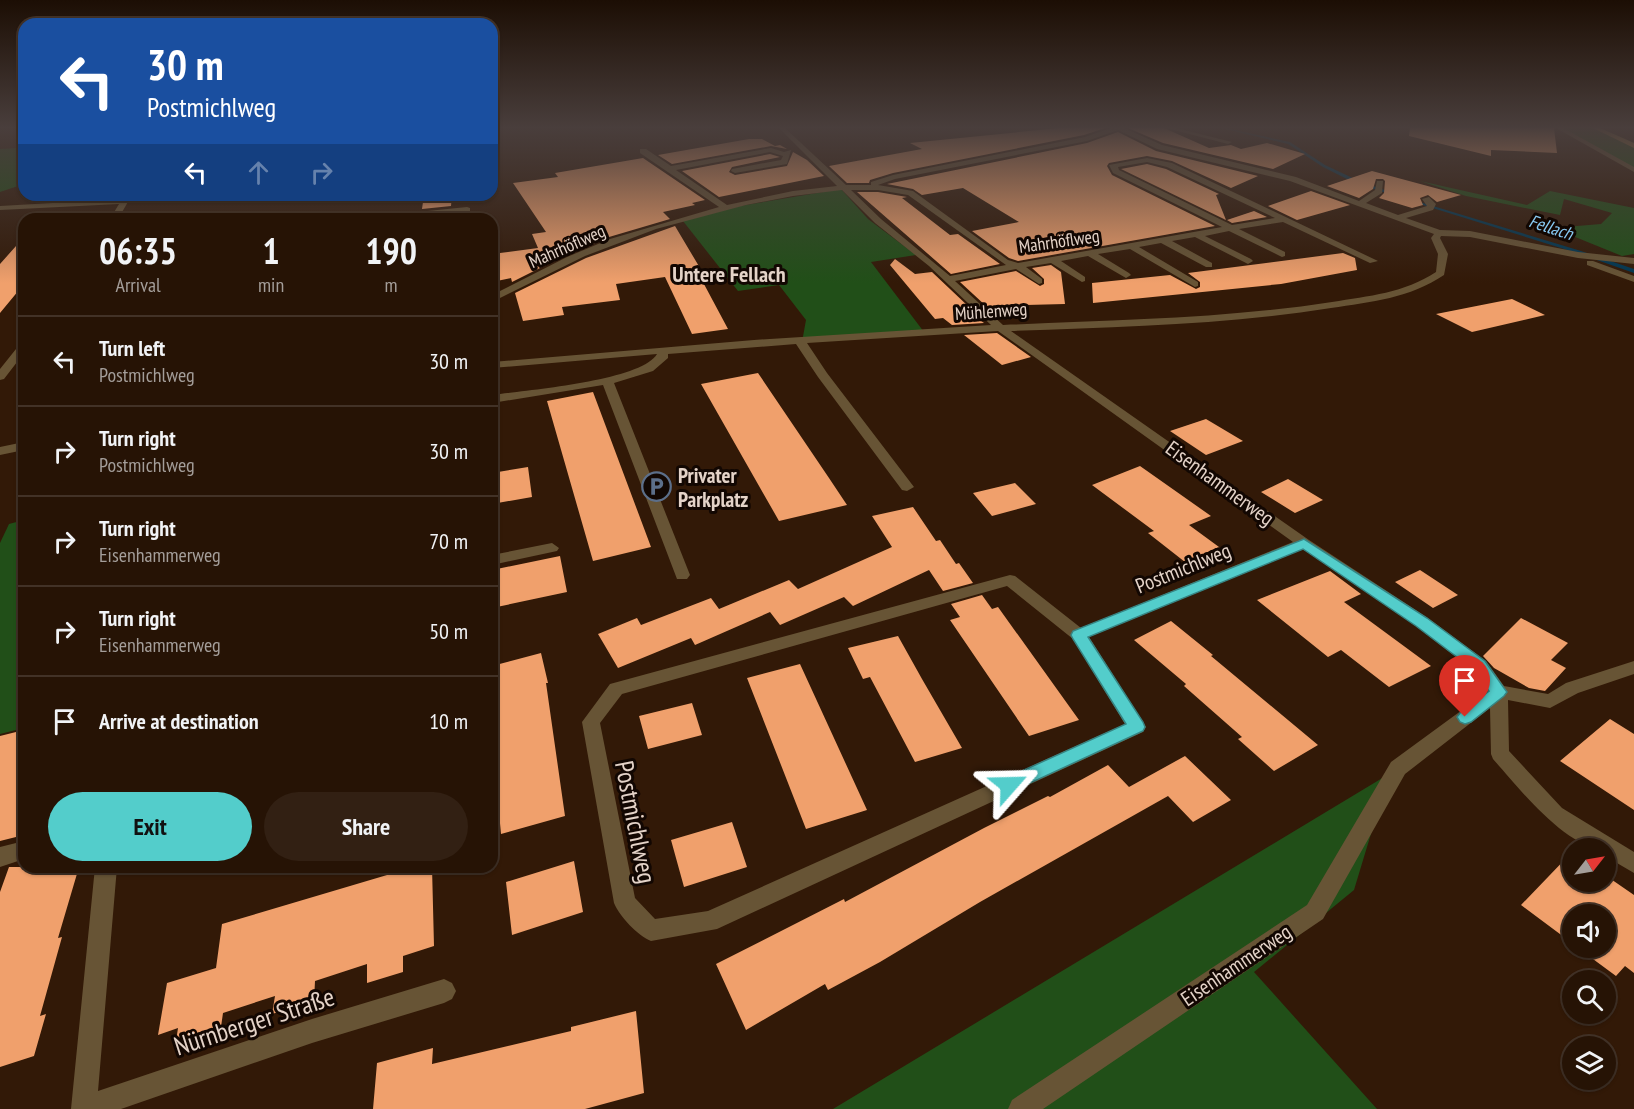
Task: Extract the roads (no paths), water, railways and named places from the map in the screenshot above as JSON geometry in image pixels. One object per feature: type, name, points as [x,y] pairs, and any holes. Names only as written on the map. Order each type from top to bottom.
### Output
[{"type":"street","points":[[685,180],[727,208]]},
{"type":"street","name":"Eisenhammerweg","points":[[837,180],[878,221],[948,279],[1000,328],[1304,543],[1422,622],[1480,666],[1499,692],[1398,768],[1316,912],[1021,1109]]},
{"type":"street","name":"Mahrhöflweg","points":[[871,186],[881,180]]},
{"type":"street","points":[[1134,180],[1282,254]]},
{"type":"street","points":[[1200,180],[1373,261]]},
{"type":"street","points":[[1292,180],[1362,203],[1439,233],[1470,234],[1578,255],[1634,261]]},
{"type":"street","name":"Mahrhöflweg","points":[[498,296],[583,253],[663,225],[727,208],[844,187],[894,188],[910,193],[1005,262],[1017,267],[1283,219]]},
{"type":"street","points":[[1362,203],[1379,187]]},
{"type":"street","points":[[0,208],[88,201]]},
{"type":"street","points":[[1399,217],[1430,204]]},
{"type":"street","points":[[444,213],[466,211]]},
{"type":"street","name":"Mühlenweg","points":[[498,364],[660,350],[1000,328],[1204,320],[1332,307],[1394,295],[1423,285],[1441,273],[1443,254],[1435,238],[1435,235],[1439,233]]},
{"type":"street","points":[[1197,234],[1248,261]]},
{"type":"street","points":[[1164,241],[1209,265]]},
{"type":"street","name":"Mahrhöflweg","points":[[1131,246],[1195,284]]},
{"type":"street","points":[[1562,252],[1634,279]]},
{"type":"street","points":[[1091,254],[1126,275]]},
{"type":"street","points":[[1053,260],[1082,279]]},
{"type":"street","points":[[948,279],[1017,267],[1039,281]]},
{"type":"street","points":[[800,341],[822,375],[907,487]]},
{"type":"street","points":[[498,398],[625,378],[649,369],[664,356],[660,350]]},
{"type":"street","points":[[0,377],[18,354]]},
{"type":"street","points":[[607,381],[682,575]]},
{"type":"street","points":[[0,451],[18,447]]},
{"type":"street","name":"Postmichlweg","points":[[1078,635],[1304,543]]},
{"type":"street","points":[[498,559],[552,548]]},
{"type":"street","name":"Postmichlweg","points":[[1010,580],[1078,635],[1137,727],[709,921],[651,930],[625,903],[591,722],[616,689],[1010,580]]},
{"type":"street","points":[[1634,667],[1572,688],[1550,701],[1499,692],[1500,754],[1555,814],[1634,863]]},
{"type":"street","points":[[0,856],[18,852]]},
{"type":"street","name":"Nürnberger Straße","points":[[105,873],[84,1109],[312,1031],[444,991]]},
{"type":"waterway","name":"Fellach","points":[[1352,180],[1394,194]]},
{"type":"waterway","name":"Fellach","points":[[1412,200],[1634,271]]},
{"type":"place","name":"Privater Parkplatz","points":[[657,487]]},
{"type":"district","name":"Untere Fellach","points":[[729,274]]}]
